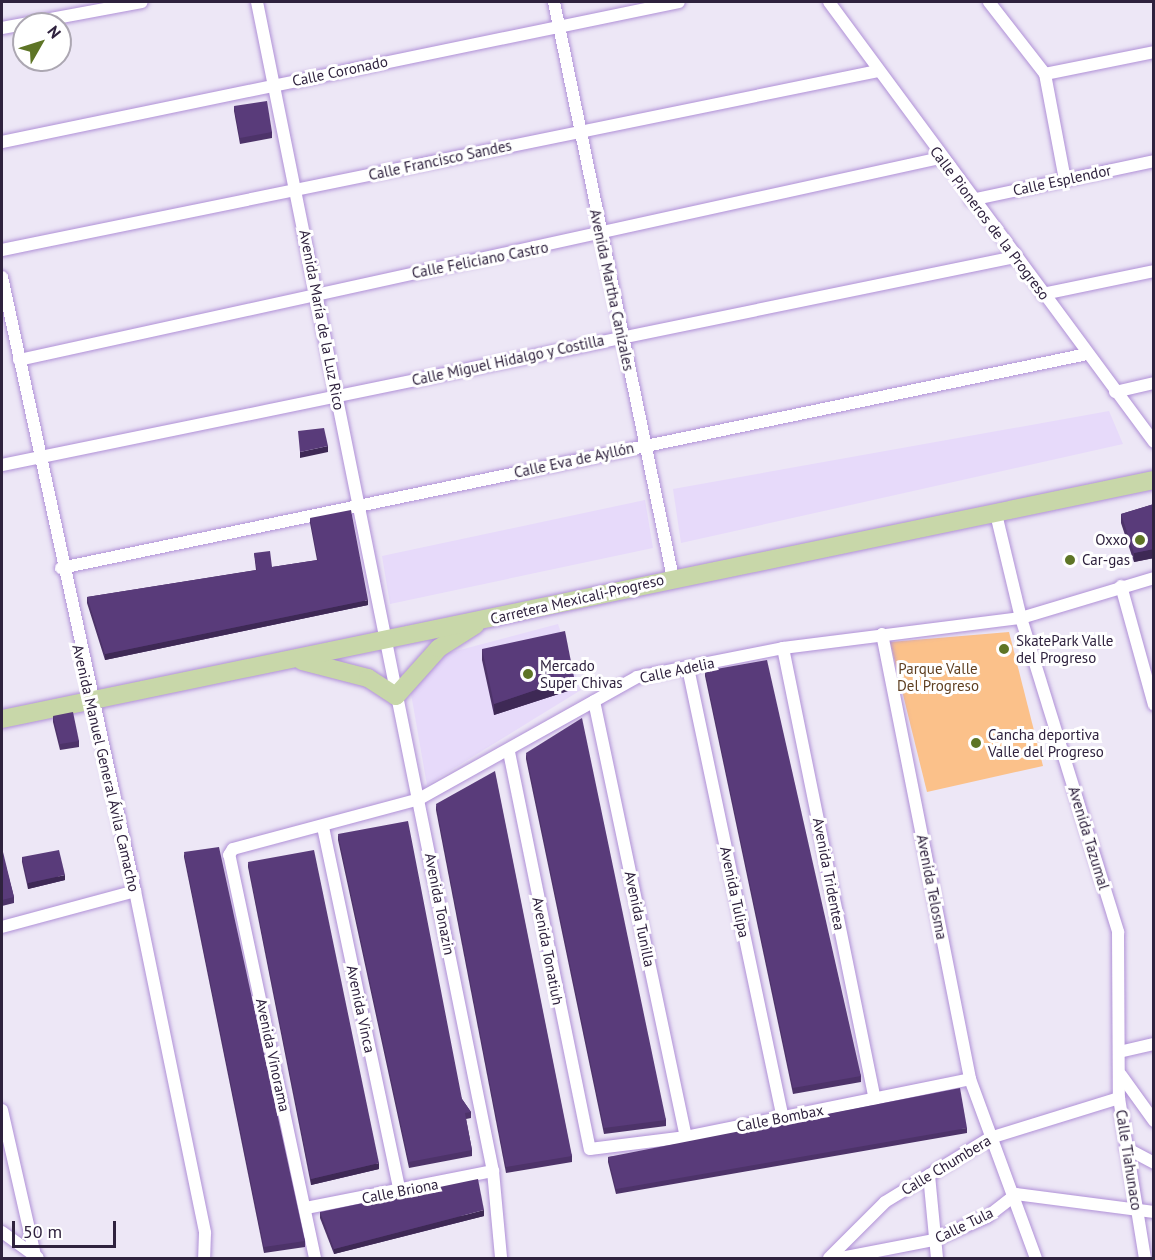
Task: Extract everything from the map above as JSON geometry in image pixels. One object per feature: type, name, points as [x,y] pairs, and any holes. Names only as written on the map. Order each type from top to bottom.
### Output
[{"type":"main road","name":"Carretera Mexicali-Progreso","points":[[2,719],[294,659],[383,638],[482,620],[673,578],[1154,480]]},
{"type":"main road","points":[[294,659],[368,678],[396,696],[439,648],[482,620]]},
{"type":"street","points":[[2,28],[142,2]]},
{"type":"street","name":"Avenida María de la Luz Rico","points":[[256,2],[317,293],[383,638]]},
{"type":"street","name":"Avenida Martha Canizales","points":[[554,2],[673,578]]},
{"type":"street","name":"Calle Coronado","points":[[2,142],[558,25],[679,2]]},
{"type":"street","name":"Calle Pioneros de la Progreso","points":[[830,2],[940,158],[1154,442]]},
{"type":"street","points":[[989,2],[1045,74],[1065,180]]},
{"type":"street","points":[[1045,74],[1154,52]]},
{"type":"street","name":"Calle Francisco Sandes","points":[[2,250],[296,192],[579,130],[878,71]]},
{"type":"street","name":"Calle Feliciano Castro","points":[[19,360],[317,293],[601,236],[940,158]]},
{"type":"street","name":"Calle Esplendor","points":[[971,200],[1154,161]]},
{"type":"street","name":"Calle Miguel Hidalgo y Costilla","points":[[2,465],[1015,257]]},
{"type":"street","points":[[1043,294],[1154,271]]},
{"type":"street","name":"Avenida Manuel General Ávila Camacho","points":[[2,278],[89,700],[135,891],[206,1233],[204,1258]]},
{"type":"street","name":"Calle Eva de Ayllón","points":[[61,568],[1087,354]]},
{"type":"street","points":[[1115,392],[1154,383]]},
{"type":"street","name":"Avenida Tazumal","points":[[996,514],[1021,618],[1118,932],[1119,1098]]},
{"type":"street","name":"Calle Adelia","points":[[230,852],[419,799],[509,752],[637,677],[783,648],[1021,618],[1121,586],[1154,578]]},
{"type":"street","points":[[1121,586],[1154,705]]},
{"type":"street","name":"Avenida Telosma","points":[[882,634],[970,1079],[990,1138],[1016,1194],[1036,1258]]},
{"type":"street","name":"Avenida Tonazin","points":[[383,638],[419,799],[493,1171],[501,1258]]},
{"type":"street","name":"Avenida Tridentea","points":[[783,648],[875,1099]]},
{"type":"street","name":"Avenida Tulipa","points":[[688,668],[783,1117]]},
{"type":"street","name":"Avenida Tunilla","points":[[594,701],[686,1137]]},
{"type":"street","name":"Avenida Tonatiuh","points":[[509,752],[590,1149]]},
{"type":"street","name":"Avenida Vinca","points":[[323,827],[400,1192]]},
{"type":"street","name":"Avenida Vinorama","points":[[230,852],[315,1258]]},
{"type":"street","points":[[2,927],[135,891]]},
{"type":"street","points":[[1119,1052],[1154,1044]]},
{"type":"street","points":[[1119,1071],[1154,1121]]},
{"type":"street","name":"Calle Bombax","points":[[590,1149],[686,1137],[970,1079]]},
{"type":"street","name":"Calle Chumbera","points":[[829,1258],[885,1202],[990,1138],[1119,1098]]},
{"type":"street","name":"Calle Tiahunaco","points":[[1119,1098],[1145,1258]]},
{"type":"street","points":[[2,1110],[37,1257]]},
{"type":"street","points":[[1126,1148],[1154,1163]]},
{"type":"street","name":"Calle Briona","points":[[306,1208],[400,1192],[493,1171]]},
{"type":"street","points":[[929,1175],[937,1258]]},
{"type":"street","points":[[1016,1194],[1137,1213],[1154,1212]]},
{"type":"street","name":"Calle Tula","points":[[841,1258],[934,1240],[987,1217],[1016,1194]]},
{"type":"street","points":[[2,1232],[37,1257]]},
{"type":"shaded area","points":[[1109,411],[1123,444],[681,543],[673,489]]},
{"type":"shaded area","points":[[645,500],[653,548],[390,604],[382,556]]},
{"type":"shaded area","points":[[558,624],[581,690],[427,785],[410,688],[437,656]]},
{"type":"green space","name":"Parque Valle Del Progreso","points":[[1009,632],[1043,766],[927,792],[890,642]]},
{"type":"building","points":[[267,101],[272,132],[240,138],[234,106]]},
{"type":"building","points":[[324,428],[328,446],[300,452],[298,431]]},
{"type":"building","name":"Oxxo","points":[[1154,504],[1154,549],[1134,553],[1121,514]]},
{"type":"building","points":[[351,510],[368,600],[105,654],[87,597],[257,570],[254,553],[270,551],[272,567],[318,560],[310,518]]},
{"type":"building","name":"Mercado Super Chivas","points":[[565,631],[574,677],[494,704],[482,649]]},
{"type":"building","points":[[767,660],[861,1076],[793,1088],[705,671]]},
{"type":"building","points":[[73,712],[79,741],[60,744],[53,716]]},
{"type":"building","points":[[582,718],[666,1120],[604,1128],[526,753]]},
{"type":"building","points":[[495,771],[572,1156],[506,1167],[436,804]]},
{"type":"building","points":[[408,821],[462,1099],[471,1112],[465,1113],[472,1150],[409,1162],[338,834]]},
{"type":"building","points":[[219,847],[305,1241],[264,1247],[184,852]]},
{"type":"building","points":[[59,850],[65,875],[28,883],[22,857]]},
{"type":"building","points":[[314,850],[379,1163],[311,1179],[248,862]]},
{"type":"building","points":[[2,852],[14,897],[2,900]]},
{"type":"building","points":[[960,1088],[967,1128],[616,1189],[608,1157]]},
{"type":"building","points":[[478,1179],[484,1210],[334,1249],[320,1212]]},
{"type":"place","name":"Oxxo","points":[[1140,540]]},
{"type":"place","name":"Car-gas","points":[[1070,560]]},
{"type":"place","name":"SkatePark Valle del Progreso","points":[[1004,649]]},
{"type":"place","name":"Mercado Super Chivas","points":[[528,674]]},
{"type":"place","name":"Cancha deportiva Valle del Progreso","points":[[976,743]]}]
